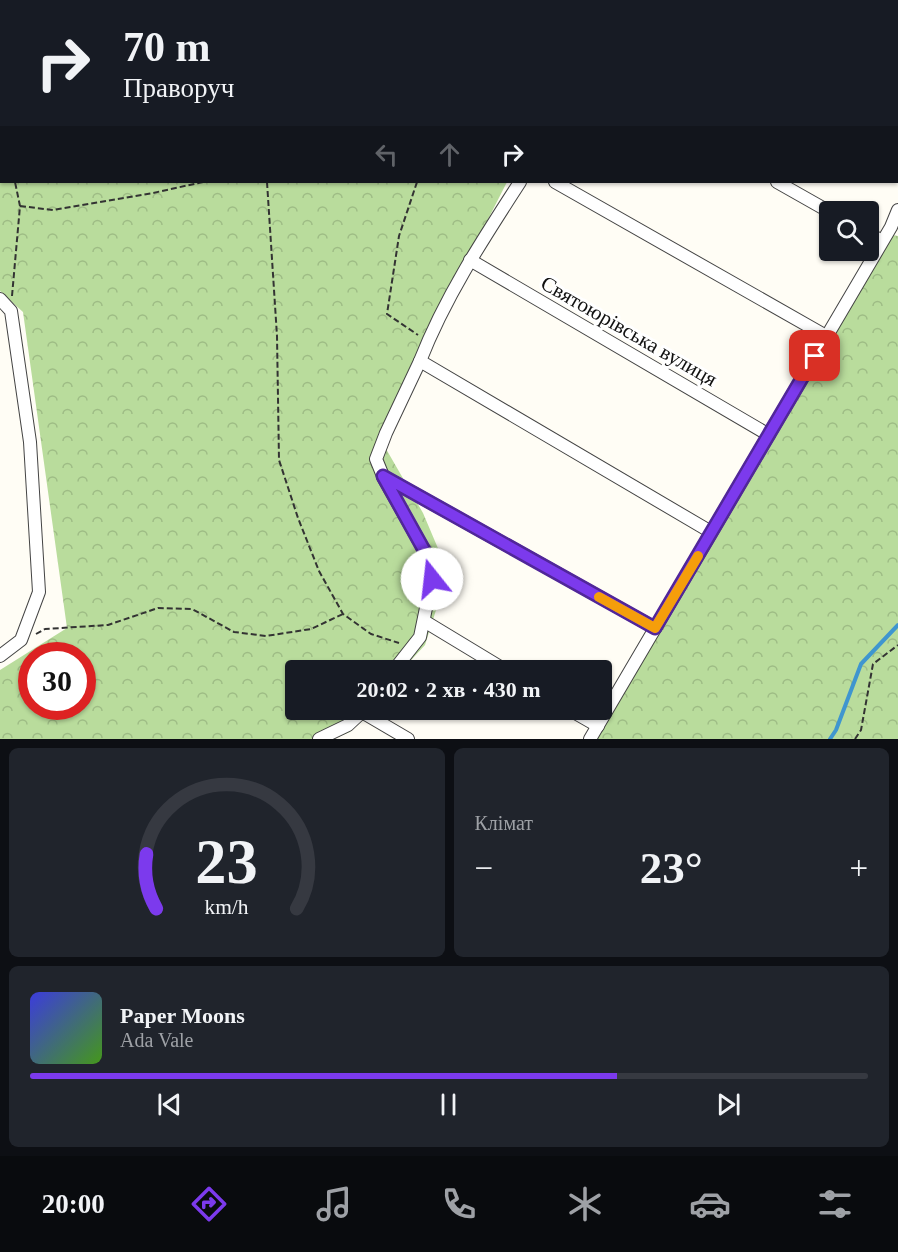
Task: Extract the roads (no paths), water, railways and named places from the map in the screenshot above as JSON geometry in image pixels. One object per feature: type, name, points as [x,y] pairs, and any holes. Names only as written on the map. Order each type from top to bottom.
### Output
[{"type":"street","points":[[402,660],[420,637],[432,579],[424,550],[376,459],[428,342],[470,260],[519,183]]},
{"type":"street","points":[[557,183],[826,336]]},
{"type":"street","points":[[779,183],[819,206]]},
{"type":"street","points":[[590,739],[898,210]]},
{"type":"street","name":"Святоюрівська вулиця","points":[[470,260],[769,435]]},
{"type":"street","points":[[0,298],[11,311],[30,442],[39,592],[21,640],[0,656]]},
{"type":"street","points":[[420,361],[711,532]]},
{"type":"street","points":[[383,476],[655,628]]},
{"type":"street","points":[[424,621],[489,660]]},
{"type":"street","points":[[319,739],[353,720]]},
{"type":"street","points":[[377,720],[408,739]]},
{"type":"street","points":[[588,720],[598,726]]},
{"type":"waterway","points":[[830,739],[836,730],[861,664],[898,625]]}]
